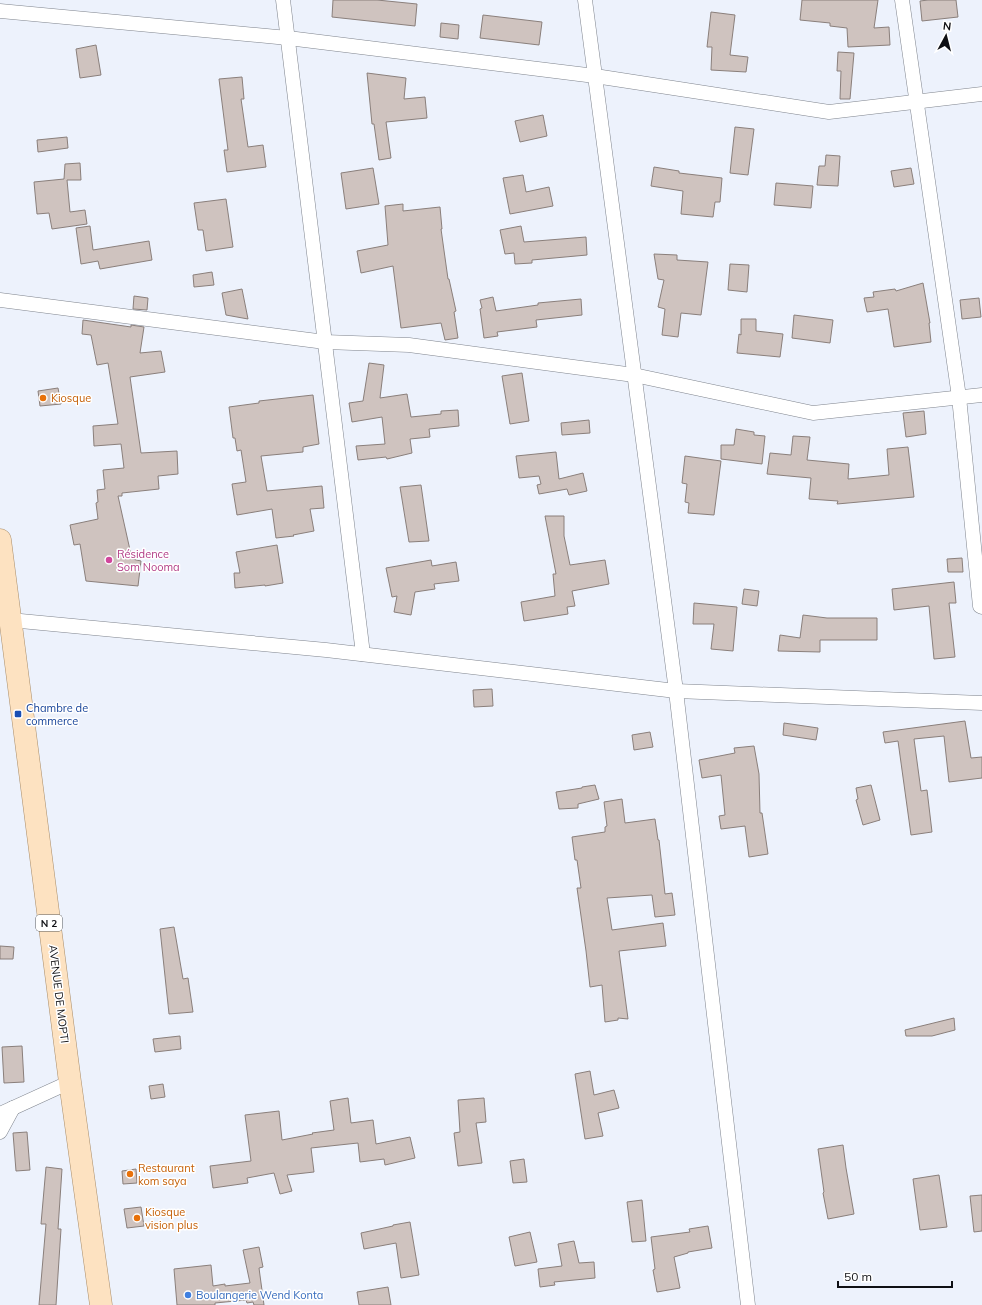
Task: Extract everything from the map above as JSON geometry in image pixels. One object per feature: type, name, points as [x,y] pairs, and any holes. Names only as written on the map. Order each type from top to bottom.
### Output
[{"type":"main road","name":"AVENUE DE MOPTI","points":[[0,540],[2,568],[70,1082],[102,1305]]},
{"type":"street","points":[[283,0],[364,654]]},
{"type":"street","points":[[585,0],[676,691],[748,1305]]},
{"type":"street","points":[[902,0],[959,397],[980,606],[982,607]]},
{"type":"street","points":[[0,11],[288,38],[595,76],[828,112],[982,94]]},
{"type":"street","points":[[0,300],[325,342],[409,345],[634,375],[813,413],[982,395]]},
{"type":"street","points":[[10,620],[364,654],[676,691],[982,703]]},
{"type":"street","points":[[0,1114],[70,1082]]},
{"type":"street","points":[[0,1132],[13,1108]]},
{"type":"building","points":[[333,0],[377,0],[417,4],[415,26],[332,17]]},
{"type":"building","points":[[802,0],[878,0],[874,28],[889,27],[890,45],[848,47],[847,28],[830,26],[830,23],[800,20]]},
{"type":"building","points":[[956,0],[958,17],[922,21],[920,1]]},
{"type":"building","points":[[711,12],[735,15],[730,55],[748,57],[746,72],[711,70],[712,47],[707,47]]},
{"type":"building","points":[[483,15],[542,22],[539,45],[480,38]]},
{"type":"building","points":[[441,23],[459,25],[458,39],[440,37]]},
{"type":"building","points":[[96,45],[101,75],[80,78],[76,49]]},
{"type":"building","points":[[838,52],[854,53],[850,99],[840,99],[841,71],[837,71]]},
{"type":"building","points":[[367,73],[406,78],[404,99],[425,97],[427,118],[386,122],[391,158],[379,160],[374,124],[372,124]]},
{"type":"building","points":[[242,77],[244,99],[241,99],[248,147],[263,145],[266,167],[227,172],[224,150],[228,150],[219,79]]},
{"type":"building","points":[[543,115],[547,136],[520,142],[515,121]]},
{"type":"building","points":[[735,127],[754,129],[748,175],[730,173]]},
{"type":"building","points":[[67,137],[68,148],[38,152],[37,140]]},
{"type":"building","points":[[826,155],[840,156],[838,186],[817,185],[819,166],[825,166]]},
{"type":"building","points":[[80,163],[81,180],[67,180],[70,212],[85,210],[87,224],[52,229],[49,213],[37,214],[34,182],[64,179],[65,164]]},
{"type":"building","points":[[654,167],[679,171],[679,173],[722,178],[720,202],[715,202],[713,217],[681,214],[683,191],[651,186]]},
{"type":"building","points":[[373,168],[379,204],[346,209],[341,173]]},
{"type":"building","points":[[911,168],[914,184],[894,187],[891,171]]},
{"type":"building","points":[[523,175],[526,192],[549,187],[553,206],[510,214],[503,178]]},
{"type":"building","points":[[776,183],[813,186],[811,208],[774,205]]},
{"type":"building","points":[[226,199],[233,247],[206,251],[203,230],[198,230],[194,203]]},
{"type":"building","points":[[403,204],[403,211],[440,207],[441,229],[448,279],[456,311],[454,312],[458,338],[445,340],[441,323],[401,328],[393,266],[361,273],[357,251],[388,245],[385,206]]},
{"type":"building","points":[[90,226],[93,250],[149,241],[152,260],[100,269],[98,261],[81,264],[76,228]]},
{"type":"building","points":[[521,226],[524,242],[586,237],[587,255],[532,260],[532,263],[515,264],[514,253],[505,254],[500,230]]},
{"type":"building","points":[[654,254],[677,255],[677,260],[708,262],[701,315],[681,313],[678,337],[662,335],[665,309],[658,307],[664,280],[658,279]]},
{"type":"building","points":[[730,264],[749,265],[747,292],[728,290]]},
{"type":"building","points":[[212,272],[214,285],[194,287],[193,275]]},
{"type":"building","points":[[923,283],[930,323],[931,342],[894,347],[888,309],[867,312],[864,298],[874,297],[873,292],[895,289],[896,291]]},
{"type":"building","points":[[242,289],[248,319],[226,315],[222,293]]},
{"type":"building","points":[[134,296],[148,298],[147,310],[133,309]]},
{"type":"building","points":[[493,297],[496,311],[538,305],[538,303],[581,299],[582,315],[536,320],[537,327],[497,332],[498,336],[484,338],[480,300]]},
{"type":"building","points":[[979,298],[981,317],[962,319],[960,300]]},
{"type":"building","points":[[794,315],[833,320],[830,343],[792,338]]},
{"type":"building","points":[[741,319],[756,319],[756,331],[783,334],[780,357],[737,353],[739,334],[741,335]]},
{"type":"building","points":[[83,320],[131,327],[131,325],[144,327],[140,353],[161,351],[165,372],[130,377],[141,453],[177,451],[178,474],[158,476],[159,489],[122,493],[122,496],[118,496],[132,559],[141,561],[138,586],[86,581],[80,544],[74,545],[70,525],[98,519],[96,503],[98,502],[97,490],[105,489],[103,470],[124,468],[121,444],[94,446],[93,426],[118,424],[108,363],[97,365],[91,335],[82,334]]},
{"type":"building","points":[[369,363],[384,365],[380,398],[407,394],[411,417],[441,414],[441,411],[458,410],[459,426],[429,429],[430,437],[410,439],[412,453],[387,459],[386,457],[358,460],[356,446],[385,444],[382,417],[352,422],[349,403],[363,401]]},
{"type":"building","points":[[522,373],[529,421],[510,424],[502,376]]},
{"type":"building","points":[[58,388],[61,404],[40,406],[38,391]]},
{"type":"building","points":[[313,395],[319,444],[303,447],[303,452],[261,456],[267,491],[322,486],[324,508],[310,509],[314,531],[293,535],[294,536],[276,538],[272,509],[237,515],[232,484],[246,482],[241,450],[237,451],[235,438],[233,438],[229,407],[259,403],[259,401]]},
{"type":"building","points":[[924,411],[926,434],[906,437],[903,413]]},
{"type":"building","points":[[589,420],[590,433],[562,435],[561,423]]},
{"type":"building","points":[[736,429],[754,432],[754,435],[765,436],[762,464],[721,459],[721,445],[734,445]]},
{"type":"building","points":[[793,436],[810,437],[807,460],[849,464],[848,479],[889,475],[887,449],[908,447],[914,497],[837,504],[838,501],[809,499],[811,478],[767,474],[770,453],[791,455]]},
{"type":"building","points":[[556,452],[559,479],[583,473],[587,491],[569,495],[567,489],[539,494],[537,485],[541,484],[539,476],[519,478],[516,456]]},
{"type":"building","points":[[685,456],[721,461],[714,515],[688,513],[689,503],[685,502],[687,484],[682,483]]},
{"type":"building","points":[[421,485],[429,541],[409,542],[400,487]]},
{"type":"building","points":[[545,516],[564,516],[564,536],[570,565],[605,560],[609,584],[572,591],[575,606],[567,607],[568,614],[524,621],[521,602],[555,596],[553,574],[556,574]]},
{"type":"building","points":[[277,545],[283,583],[235,588],[234,573],[240,573],[236,552]]},
{"type":"building","points":[[962,558],[963,572],[948,572],[947,559]]},
{"type":"building","points":[[431,560],[432,566],[456,562],[459,581],[434,584],[435,589],[415,592],[411,615],[394,612],[397,596],[392,597],[386,568]]},
{"type":"building","points":[[954,582],[956,603],[949,603],[955,657],[934,659],[929,606],[894,610],[892,589]]},
{"type":"building","points":[[744,589],[759,591],[757,606],[742,604]]},
{"type":"building","points":[[694,603],[737,607],[733,651],[711,649],[714,624],[693,624]]},
{"type":"building","points":[[803,615],[827,618],[877,618],[877,640],[820,640],[820,652],[778,651],[780,635],[800,638]]},
{"type":"building","points":[[492,689],[493,706],[474,707],[473,690]]},
{"type":"building","points":[[965,721],[971,758],[982,757],[982,778],[949,782],[944,736],[914,739],[921,791],[927,790],[932,832],[911,835],[898,741],[885,743],[883,732]]},
{"type":"building","points":[[784,723],[818,728],[816,740],[783,735]]},
{"type":"building","points":[[650,732],[653,747],[634,750],[632,735]]},
{"type":"building","points":[[754,746],[759,774],[760,813],[762,813],[768,854],[749,857],[745,826],[721,829],[719,816],[725,815],[721,775],[702,778],[699,760],[735,753],[734,748]]},
{"type":"building","points":[[595,785],[599,799],[578,804],[578,808],[559,809],[556,792]]},
{"type":"building","points":[[871,785],[880,820],[863,825],[856,800],[858,799],[856,788]]},
{"type":"building","points":[[622,799],[625,823],[655,819],[665,894],[672,893],[675,915],[655,917],[652,895],[607,898],[612,930],[663,923],[666,946],[619,951],[628,1019],[618,1018],[618,1020],[605,1022],[602,985],[590,987],[577,888],[581,888],[572,837],[605,832],[605,827],[607,826],[604,802]]},
{"type":"building","points":[[174,927],[183,979],[188,978],[193,1012],[169,1014],[160,929]]},
{"type":"building","points":[[0,946],[14,947],[13,959],[0,959]]},
{"type":"building","points":[[954,1018],[955,1030],[932,1036],[906,1036],[905,1030]]},
{"type":"building","points":[[180,1036],[181,1049],[155,1052],[153,1039]]},
{"type":"building","points":[[22,1046],[24,1082],[4,1083],[2,1047]]},
{"type":"building","points":[[590,1071],[594,1095],[614,1090],[619,1108],[598,1113],[603,1136],[585,1139],[575,1074]]},
{"type":"building","points":[[163,1084],[165,1097],[151,1099],[149,1086]]},
{"type":"building","points":[[348,1098],[351,1123],[373,1120],[376,1144],[410,1137],[415,1158],[385,1165],[384,1159],[360,1162],[358,1143],[311,1148],[314,1172],[287,1175],[292,1191],[280,1194],[274,1173],[247,1178],[248,1183],[213,1188],[210,1166],[251,1161],[245,1115],[279,1111],[282,1140],[313,1134],[312,1133],[334,1130],[330,1101]]},
{"type":"building","points":[[484,1098],[486,1122],[476,1123],[482,1163],[458,1166],[454,1133],[460,1132],[458,1100]]},
{"type":"building","points":[[27,1132],[30,1170],[16,1171],[13,1133]]},
{"type":"building","points":[[843,1145],[854,1214],[828,1219],[823,1193],[818,1149]]},
{"type":"building","points":[[524,1159],[527,1182],[513,1183],[510,1161]]},
{"type":"building","points":[[46,1167],[62,1169],[58,1229],[61,1229],[56,1305],[39,1305],[46,1224],[41,1224]]},
{"type":"building","points":[[136,1169],[137,1183],[123,1184],[122,1171]]},
{"type":"building","points":[[939,1175],[947,1227],[920,1230],[913,1179]]},
{"type":"building","points":[[982,1195],[982,1231],[974,1232],[970,1196]]},
{"type":"building","points":[[642,1200],[646,1241],[632,1242],[627,1202]]},
{"type":"building","points":[[141,1207],[144,1226],[127,1228],[124,1209]]},
{"type":"building","points":[[410,1222],[419,1275],[401,1278],[396,1243],[364,1249],[361,1233]]},
{"type":"building","points":[[708,1226],[712,1248],[688,1252],[674,1257],[680,1288],[657,1292],[653,1270],[655,1269],[651,1237],[690,1232],[689,1229]]},
{"type":"building","points":[[530,1232],[537,1262],[515,1266],[509,1237]]},
{"type":"building","points":[[574,1241],[579,1263],[594,1262],[595,1278],[554,1282],[555,1285],[540,1287],[538,1269],[562,1266],[558,1244]]},
{"type":"building","points":[[259,1247],[263,1267],[259,1268],[264,1305],[254,1305],[253,1302],[247,1303],[246,1300],[215,1303],[215,1305],[177,1305],[174,1269],[211,1265],[213,1286],[250,1283],[243,1250]]},
{"type":"building","points":[[388,1287],[391,1305],[359,1305],[357,1292]]},
{"type":"place","name":"Kiosque","points":[[43,398]]},
{"type":"place","name":"Résidence Som Nooma","points":[[109,560]]},
{"type":"place","name":"Chambre de commerce","points":[[18,714]]},
{"type":"place","name":"Restaurant kom saya","points":[[130,1174]]},
{"type":"place","name":"Kiosque vision plus","points":[[137,1218]]},
{"type":"place","name":"Boulangerie Wend Konta","points":[[188,1295]]}]
